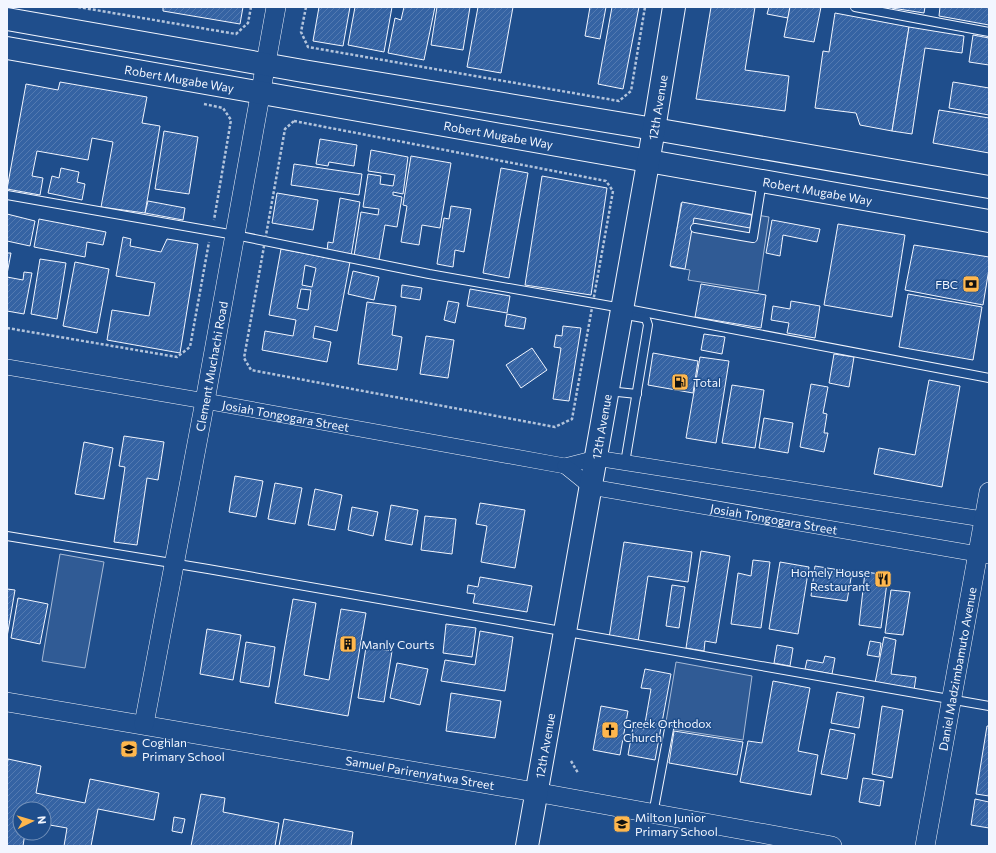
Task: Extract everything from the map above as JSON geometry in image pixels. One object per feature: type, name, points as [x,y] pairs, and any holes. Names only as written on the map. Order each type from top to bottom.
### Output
[{"type":"main road","name":"12th Avenue","points":[[527,846],[535,792],[566,631],[674,7]]},
{"type":"main road","points":[[7,19],[265,64],[654,128],[989,187]]},
{"type":"main road","name":"Robert Mugabe Way","points":[[7,48],[989,221]]},
{"type":"street","name":"Clement Muchachi Road","points":[[144,724],[205,401],[276,7]]},
{"type":"street","name":"Josiah Tongogara Street","points":[[7,368],[205,401],[565,466],[596,458],[986,519]]},
{"type":"street","name":"Josiah Tongogara Street","points":[[565,466],[591,487],[983,555]]},
{"type":"street","name":"Daniel Madzimbamuto Avenue","points":[[925,846],[951,699],[983,555],[989,492]]},
{"type":"street","name":"Samuel Parirenyatwa Street","points":[[7,702],[144,724],[535,792],[832,846]]},
{"type":"lane","points":[[855,7],[989,32]]},
{"type":"lane","points":[[695,228],[753,238],[762,180]]},
{"type":"lane","points":[[7,195],[235,235],[621,311],[989,378]]},
{"type":"lane","points":[[621,311],[646,319],[648,325],[625,463]]},
{"type":"lane","points":[[607,391],[637,394]]},
{"type":"lane","points":[[7,536],[174,563],[989,706]]},
{"type":"lane","points":[[653,814],[669,728]]},
{"type":"path","points":[[78,7],[236,34],[248,23],[251,7]]},
{"type":"path","points":[[306,7],[301,32],[308,47],[619,101],[630,91],[645,7]]},
{"type":"path","points":[[7,328],[177,357],[190,347],[231,120],[223,108],[200,104]]},
{"type":"path","points":[[571,761],[578,773]]},
{"type":"shaded area","points":[[681,203],[769,217],[758,291],[688,280],[690,270],[671,267]]},
{"type":"shaded area","points":[[60,554],[104,562],[85,668],[42,661]]},
{"type":"shaded area","points":[[676,662],[752,676],[743,740],[665,728]]},
{"type":"building","points":[[163,7],[243,7],[240,24],[163,11]]},
{"type":"building","points":[[319,7],[350,7],[343,46],[313,41]]},
{"type":"building","points":[[355,7],[392,7],[384,52],[348,45]]},
{"type":"building","points":[[404,7],[435,7],[424,60],[388,53],[395,18],[401,20]]},
{"type":"building","points":[[437,7],[470,7],[463,50],[431,45]]},
{"type":"building","points":[[478,7],[513,7],[501,73],[467,67]]},
{"type":"building","points":[[590,7],[606,7],[600,39],[585,36]]},
{"type":"building","points":[[612,7],[639,7],[623,89],[598,84]]},
{"type":"building","points":[[711,7],[755,7],[745,70],[789,76],[785,111],[696,99]]},
{"type":"building","points":[[769,7],[790,7],[788,18],[767,14]]},
{"type":"building","points":[[790,7],[821,7],[814,42],[784,37]]},
{"type":"building","points":[[892,7],[925,7],[924,13]]},
{"type":"building","points":[[940,7],[989,7],[989,25],[939,16]]},
{"type":"building","points":[[835,13],[909,27],[892,131],[860,125],[856,113],[815,108],[823,51],[829,52]]},
{"type":"building","points":[[909,27],[964,36],[962,53],[925,48],[912,134],[892,131]]},
{"type":"building","points":[[973,35],[989,38],[989,65],[969,62]]},
{"type":"building","points":[[60,82],[147,97],[142,123],[160,126],[145,213],[101,207],[113,142],[92,138],[88,160],[37,151],[32,176],[43,178],[40,195],[7,189],[26,84],[58,90]]},
{"type":"building","points":[[953,82],[989,88],[989,115],[949,108]]},
{"type":"building","points":[[939,110],[989,118],[989,153],[933,143]]},
{"type":"building","points":[[164,131],[198,137],[189,194],[155,189]]},
{"type":"building","points":[[320,139],[357,145],[354,166],[329,162],[328,166],[316,164]]},
{"type":"building","points":[[371,150],[408,157],[403,194],[393,192],[393,195],[402,197],[397,227],[385,225],[379,260],[354,256],[361,212],[378,215],[379,209],[363,207],[368,174],[381,176],[380,184],[393,186],[395,175],[368,171]]},
{"type":"building","points":[[411,156],[451,163],[440,228],[422,225],[419,245],[401,242],[407,206],[403,205]]},
{"type":"building","points":[[294,164],[362,174],[359,195],[291,185]]},
{"type":"building","points":[[61,168],[79,172],[77,182],[85,184],[82,200],[48,193],[52,176],[59,178]]},
{"type":"building","points":[[501,168],[528,173],[509,278],[483,273]]},
{"type":"building","points":[[542,176],[607,188],[591,295],[525,285]]},
{"type":"building","points":[[277,193],[318,200],[313,230],[272,223]]},
{"type":"building","points":[[340,198],[360,202],[351,256],[327,251],[328,242],[333,243]]},
{"type":"building","points":[[148,201],[185,208],[183,220],[145,213]]},
{"type":"building","points":[[682,202],[752,215],[750,228],[694,218],[685,269],[670,266]]},
{"type":"building","points":[[451,206],[471,209],[464,252],[455,250],[453,267],[437,264],[444,218],[449,219]]},
{"type":"building","points":[[7,214],[35,221],[30,246],[7,241]]},
{"type":"building","points":[[39,219],[106,232],[103,245],[87,242],[85,257],[34,247]]},
{"type":"building","points":[[772,220],[820,229],[817,242],[783,235],[780,256],[766,253]]},
{"type":"building","points":[[838,224],[905,235],[892,317],[824,305]]},
{"type":"building","points":[[123,237],[131,239],[130,246],[161,252],[167,239],[198,244],[180,353],[107,340],[112,310],[149,316],[155,283],[116,276]]},
{"type":"building","points":[[914,245],[989,257],[989,269],[983,305],[905,290]]},
{"type":"building","points":[[281,249],[350,262],[337,331],[315,326],[313,338],[331,342],[327,362],[262,350],[265,331],[293,336],[296,320],[269,315]],"holes":[[[305,265],[316,268],[312,287],[302,285]],[[301,289],[311,290],[308,310],[297,308]]]},
{"type":"building","points":[[7,253],[11,253],[7,274]]},
{"type":"building","points":[[40,259],[66,263],[57,319],[31,314]]},
{"type":"building","points":[[75,262],[109,269],[97,333],[63,326]]},
{"type":"building","points":[[353,271],[379,277],[374,300],[348,294]]},
{"type":"building","points":[[24,272],[32,273],[24,314],[7,311],[7,277],[23,280]]},
{"type":"building","points":[[701,284],[766,295],[761,328],[695,317]]},
{"type":"building","points":[[402,285],[422,288],[420,300],[401,297]]},
{"type":"building","points":[[470,289],[510,296],[507,313],[467,306]]},
{"type":"building","points":[[908,294],[982,307],[973,360],[899,347]]},
{"type":"building","points":[[448,301],[459,303],[455,323],[444,320]]},
{"type":"building","points":[[791,301],[820,306],[815,338],[787,333],[789,323],[771,320],[773,306],[790,309]]},
{"type":"building","points":[[367,302],[396,306],[392,335],[402,337],[397,370],[358,364]]},
{"type":"building","points":[[507,314],[526,318],[524,329],[505,326]]},
{"type":"building","points":[[563,326],[581,328],[569,401],[553,399],[561,348],[554,347],[556,335],[562,336]]},
{"type":"building","points":[[704,334],[725,337],[722,354],[701,350]]},
{"type":"building","points":[[426,336],[454,340],[448,378],[420,374]]},
{"type":"building","points":[[532,348],[547,370],[521,388],[506,365]]},
{"type":"building","points":[[653,353],[698,361],[693,393],[648,385]]},
{"type":"building","points":[[834,354],[854,357],[849,387],[829,383]]},
{"type":"building","points":[[700,357],[729,361],[716,443],[686,438]]},
{"type":"building","points":[[929,380],[960,386],[942,487],[874,474],[879,448],[915,455]]},
{"type":"building","points":[[811,384],[828,387],[823,413],[827,414],[824,433],[828,433],[824,452],[800,447]]},
{"type":"building","points":[[732,385],[764,390],[755,448],[722,443]]},
{"type":"building","points":[[764,418],[793,423],[788,453],[759,448]]},
{"type":"building","points":[[124,436],[164,442],[158,480],[147,478],[137,545],[114,542],[125,467],[119,466]]},
{"type":"building","points":[[84,442],[113,448],[104,499],[75,494]]},
{"type":"building","points":[[235,476],[263,481],[256,517],[229,512]]},
{"type":"building","points":[[275,483],[302,488],[295,524],[268,519]]},
{"type":"building","points":[[315,489],[342,495],[335,530],[308,525]]},
{"type":"building","points":[[480,503],[525,510],[515,568],[481,562],[487,526],[476,524]]},
{"type":"building","points":[[391,505],[418,510],[412,545],[385,540]]},
{"type":"building","points":[[352,507],[378,512],[373,536],[348,530]]},
{"type":"building","points":[[425,516],[456,519],[452,554],[421,550]]},
{"type":"building","points":[[624,542],[692,552],[688,582],[648,576],[638,642],[609,638]]},
{"type":"building","points":[[701,551],[730,556],[716,643],[705,641],[704,651],[686,648]]},
{"type":"building","points":[[753,560],[770,562],[761,628],[731,624],[738,573],[751,576]]},
{"type":"building","points":[[780,562],[809,567],[798,634],[769,629]]},
{"type":"building","points":[[815,566],[852,572],[847,601],[811,596]]},
{"type":"building","points":[[865,572],[888,575],[881,628],[859,625]]},
{"type":"building","points":[[480,577],[532,586],[527,612],[473,603],[475,594],[467,593],[468,585],[478,587]]},
{"type":"building","points":[[672,585],[685,587],[679,628],[666,626]]},
{"type":"building","points":[[7,589],[15,590],[7,637]]},
{"type":"building","points":[[891,590],[910,592],[903,635],[885,633]]},
{"type":"building","points":[[18,598],[48,604],[40,644],[11,638]]},
{"type":"building","name":"Manly Courts","points":[[293,599],[316,603],[304,675],[329,680],[341,609],[366,613],[348,716],[275,703]]},
{"type":"building","points":[[446,624],[476,628],[472,657],[443,653]]},
{"type":"building","points":[[207,629],[241,635],[233,680],[200,674]]},
{"type":"building","points":[[480,631],[513,637],[505,691],[441,681],[445,660],[475,665]]},
{"type":"building","points":[[884,637],[896,640],[891,674],[916,677],[914,690],[875,683]]},
{"type":"building","points":[[870,641],[881,643],[879,657],[867,655]]},
{"type":"building","points":[[246,642],[275,647],[269,687],[240,682]]},
{"type":"building","points":[[777,645],[793,648],[790,666],[774,663]]},
{"type":"building","points":[[366,647],[392,651],[384,702],[358,698]]},
{"type":"building","points":[[825,656],[835,658],[832,674],[805,669],[807,660],[823,663]]},
{"type":"building","points":[[397,663],[428,669],[420,705],[390,698]]},
{"type":"building","points":[[645,669],[671,674],[655,760],[628,755],[633,727],[644,729],[651,689],[641,688]]},
{"type":"building","points":[[773,681],[810,688],[798,751],[818,755],[811,795],[740,782],[748,741],[762,743]]},
{"type":"building","points":[[837,692],[864,697],[859,728],[831,723]]},
{"type":"building","points":[[451,693],[501,701],[495,738],[446,731]]},
{"type":"building","name":"Greek Orthodox Church","points":[[601,706],[628,711],[620,755],[593,750]]},
{"type":"building","points":[[882,706],[903,710],[892,778],[872,774]]},
{"type":"building","points":[[987,726],[989,726],[989,796],[976,794]]},
{"type":"building","points":[[830,729],[855,734],[847,779],[821,774]]},
{"type":"building","points":[[674,731],[743,742],[737,775],[669,763]]},
{"type":"building","points":[[8,759],[41,766],[36,793],[85,803],[90,779],[159,793],[154,820],[98,809],[91,846],[64,846],[67,828],[52,825],[52,801],[12,801],[12,841],[24,841],[23,846],[7,846]]},
{"type":"building","points":[[863,778],[884,781],[880,806],[859,802]]},
{"type":"building","points":[[201,794],[225,798],[223,812],[279,823],[275,846],[191,846]]},
{"type":"building","points":[[975,799],[989,802],[989,828],[971,825]]},
{"type":"building","points":[[174,817],[185,819],[182,833],[172,831]]},
{"type":"building","points":[[284,819],[353,832],[351,846],[279,846]]},
{"type":"place","name":"FBC","points":[[971,284]]},
{"type":"place","name":"Total","points":[[680,382]]},
{"type":"place","name":"Homely House Restaurant","points":[[883,579]]},
{"type":"place","name":"Manly Courts","points":[[348,644]]},
{"type":"place","name":"Greek Orthodox Church","points":[[610,730]]},
{"type":"place","name":"Coghlan Primary School","points":[[129,749]]},
{"type":"place","name":"Milton Junior Primary School","points":[[622,824]]}]
